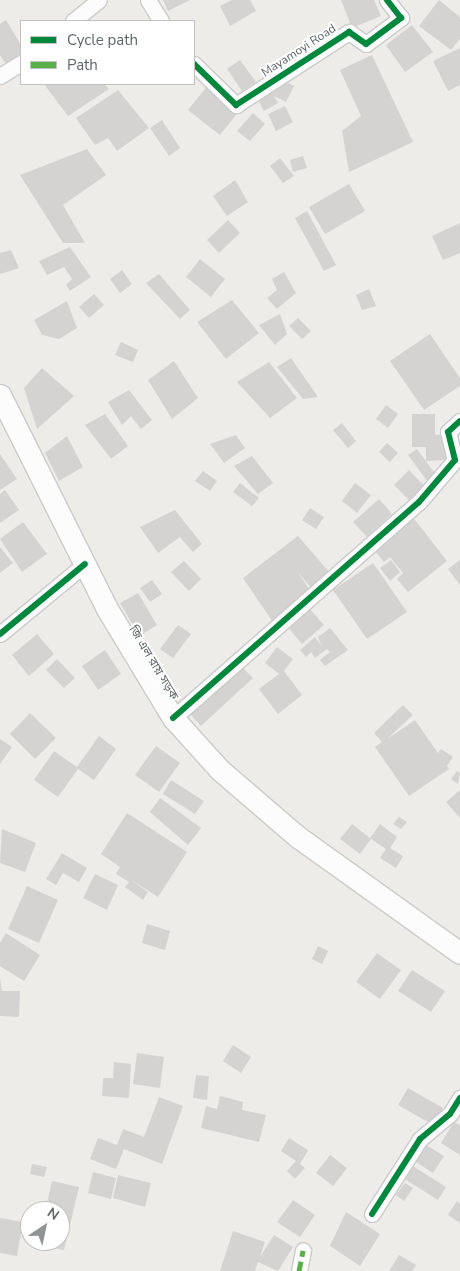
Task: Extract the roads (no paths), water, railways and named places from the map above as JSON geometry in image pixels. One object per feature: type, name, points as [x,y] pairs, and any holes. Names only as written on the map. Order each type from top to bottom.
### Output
[{"type":"main road","name":"জি এল রায় সড়ক","points":[[0,395],[106,607],[173,718],[220,770],[298,837],[460,953]]},
{"type":"street","points":[[74,20],[99,0]]},
{"type":"street","points":[[148,0],[160,20]]},
{"type":"street","name":"Mayamoyi Road","points":[[195,65],[206,80],[236,105],[349,32],[366,44],[402,18],[387,0]]},
{"type":"street","points":[[0,76],[20,64]]},
{"type":"street","points":[[173,718],[419,502],[455,460],[448,432],[460,421]]},
{"type":"street","points":[[0,634],[85,564]]},
{"type":"street","points":[[372,1214],[420,1139],[450,1114],[460,1098]]},
{"type":"street","points":[[299,1271],[304,1250]]}]
